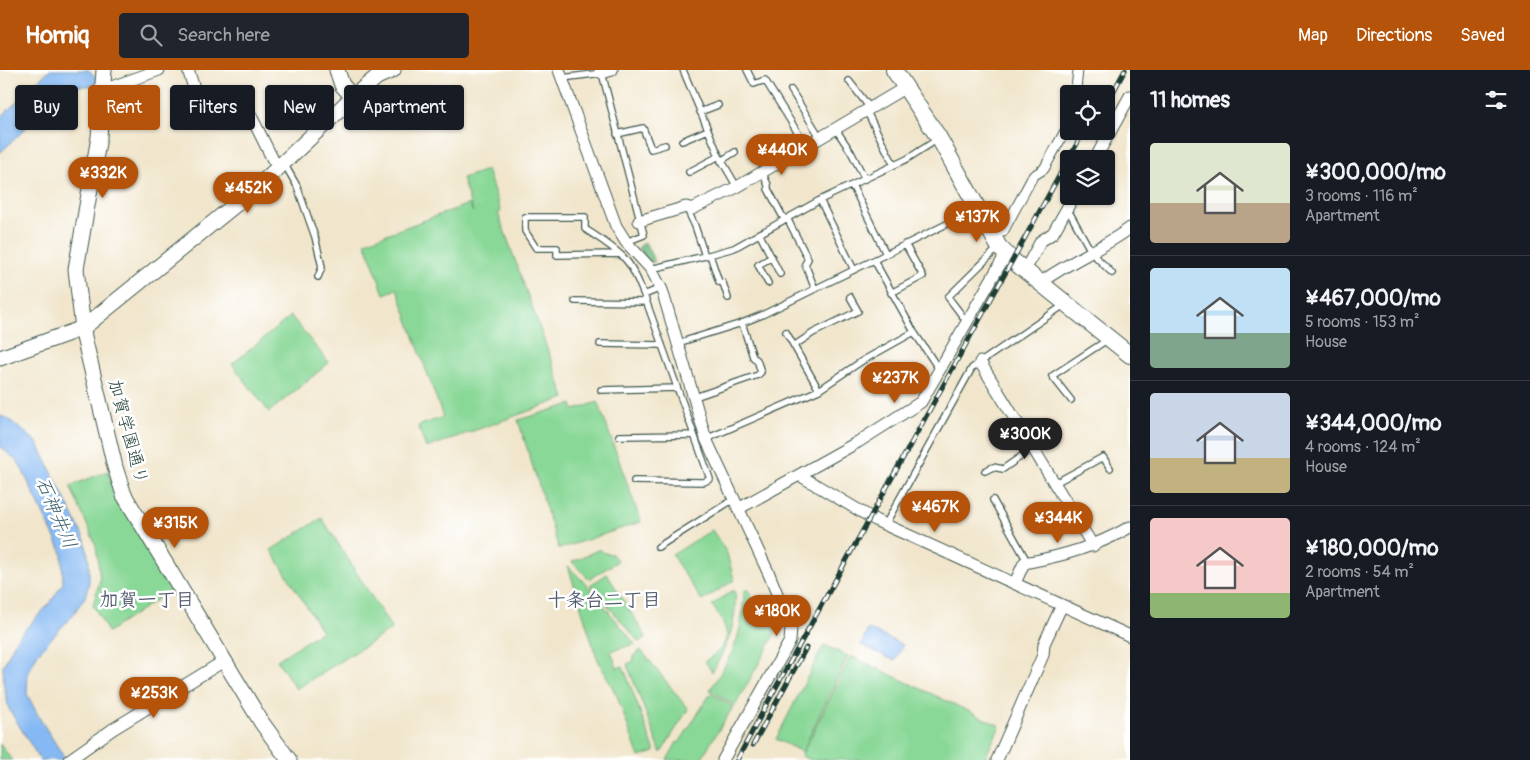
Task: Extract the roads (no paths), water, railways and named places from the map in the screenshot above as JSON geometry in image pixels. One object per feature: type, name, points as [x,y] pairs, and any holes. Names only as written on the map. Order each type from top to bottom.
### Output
[{"type":"main road","points":[[894,70],[939,138],[977,209],[1002,245],[1040,283],[1130,355]]},
{"type":"street","points":[[116,85],[159,70]]},
{"type":"street","points":[[188,70],[203,115],[214,120],[247,108],[273,160],[281,165]]},
{"type":"street","points":[[337,70],[344,88]]},
{"type":"street","points":[[367,85],[377,77],[393,70]]},
{"type":"street","points":[[1076,85],[1078,70]]},
{"type":"street","name":"加賀学園通り","points":[[103,85],[106,71]]},
{"type":"street","points":[[560,74],[616,226],[626,242],[651,269],[661,288],[706,439],[769,574],[791,628],[790,642],[723,760]]},
{"type":"street","points":[[639,221],[686,207],[692,209],[736,187],[906,87]]},
{"type":"street","points":[[1100,150],[1130,96]]},
{"type":"street","points":[[0,358],[83,328],[255,189],[344,106]]},
{"type":"street","name":"加賀学園通り","points":[[100,130],[76,265],[83,328],[120,485],[262,723],[289,760]]},
{"type":"street","points":[[736,504],[800,475],[921,402],[967,322],[1033,176],[1044,169],[1060,140]]},
{"type":"street","points":[[1025,270],[1041,241],[1052,233],[1069,205]]},
{"type":"street","points":[[1040,283],[1053,273],[1092,253],[1130,228]]},
{"type":"street","points":[[980,362],[1093,546]]},
{"type":"street","points":[[800,475],[885,524],[1130,636]]},
{"type":"street","points":[[1015,583],[1024,564],[1065,556],[1108,540],[1130,527]]},
{"type":"street","points":[[997,760],[1043,655],[1044,644],[1062,605]]},
{"type":"street","points":[[70,759],[113,729],[224,661]]},
{"type":"lane","points":[[683,70],[720,159],[736,187]]},
{"type":"lane","points":[[747,70],[754,84],[765,80],[806,146]]},
{"type":"lane","points":[[560,74],[605,71],[617,134],[644,235],[626,242]]},
{"type":"lane","points":[[849,81],[868,109],[894,165]]},
{"type":"lane","points":[[791,90],[820,137]]},
{"type":"lane","points":[[700,112],[718,105]]},
{"type":"lane","points":[[617,134],[643,128],[651,149],[665,144]]},
{"type":"lane","points":[[835,128],[865,179]]},
{"type":"lane","points":[[682,141],[708,130]]},
{"type":"lane","points":[[651,269],[734,248],[820,200],[894,165],[939,138]]},
{"type":"lane","points":[[690,172],[735,152]]},
{"type":"lane","points":[[281,165],[297,186],[315,237],[322,267],[318,277]]},
{"type":"lane","points":[[762,172],[768,189],[808,259],[805,264],[815,289]]},
{"type":"lane","points":[[852,185],[886,254]]},
{"type":"lane","points":[[820,200],[854,270]]},
{"type":"lane","points":[[686,207],[719,282],[723,283],[728,298]]},
{"type":"lane","points":[[1067,208],[1092,253],[1112,273]]},
{"type":"lane","points":[[678,343],[742,323],[781,307],[977,209]]},
{"type":"lane","points":[[619,254],[557,255],[557,248],[536,248],[525,231],[525,217],[585,217],[584,229],[606,243],[619,254],[626,260],[644,295],[710,479],[704,482],[634,481]]},
{"type":"lane","points":[[759,233],[780,274]]},
{"type":"lane","points":[[891,293],[923,276],[905,244]]},
{"type":"lane","points":[[967,322],[948,297],[1002,245]]},
{"type":"lane","points":[[768,283],[758,265],[772,257]]},
{"type":"lane","points":[[874,260],[914,332],[940,371]]},
{"type":"lane","points":[[644,295],[661,288]]},
{"type":"lane","points":[[795,345],[813,333],[858,311],[850,297]]},
{"type":"lane","points":[[575,301],[646,302]]},
{"type":"lane","points":[[885,524],[972,368],[1066,304]]},
{"type":"lane","points":[[694,397],[758,375],[761,372],[757,360],[753,357],[742,323]]},
{"type":"lane","points":[[786,332],[819,390]]},
{"type":"lane","points":[[706,439],[819,390],[862,361],[914,332]]},
{"type":"lane","points":[[1070,400],[1052,376],[1110,338]]},
{"type":"lane","points":[[600,344],[662,345]]},
{"type":"lane","points":[[601,390],[677,388]]},
{"type":"lane","points":[[619,436],[694,435]]},
{"type":"lane","points":[[985,471],[993,467],[1003,469],[1033,448]]},
{"type":"lane","points":[[1055,483],[1103,457],[1110,468]]},
{"type":"lane","points":[[993,500],[1028,563]]},
{"type":"lane","points":[[658,547],[736,504]]},
{"type":"water","points":[[49,70],[89,70],[97,79],[96,85],[88,86],[34,85]]},
{"type":"water","points":[[15,103],[15,130],[24,130],[0,153],[0,118]]},
{"type":"water","name":"石神井川","points":[[0,416],[7,418],[37,442],[85,540],[89,560],[89,583],[85,597],[72,616],[38,653],[28,673],[27,694],[40,719],[66,760],[40,760],[9,709],[4,687],[3,666],[17,638],[51,602],[63,583],[62,553],[19,463],[0,446]]},
{"type":"water","points":[[868,629],[903,645],[895,661],[861,645]]},
{"type":"railway","points":[[1115,88],[1125,70]]},
{"type":"railway","points":[[737,760],[1079,140]]},
{"type":"railway","points":[[753,745],[806,648]]},
{"type":"district","name":"加賀一丁目","points":[[147,600]]},
{"type":"district","name":"十条台二丁目","points":[[604,600]]}]
